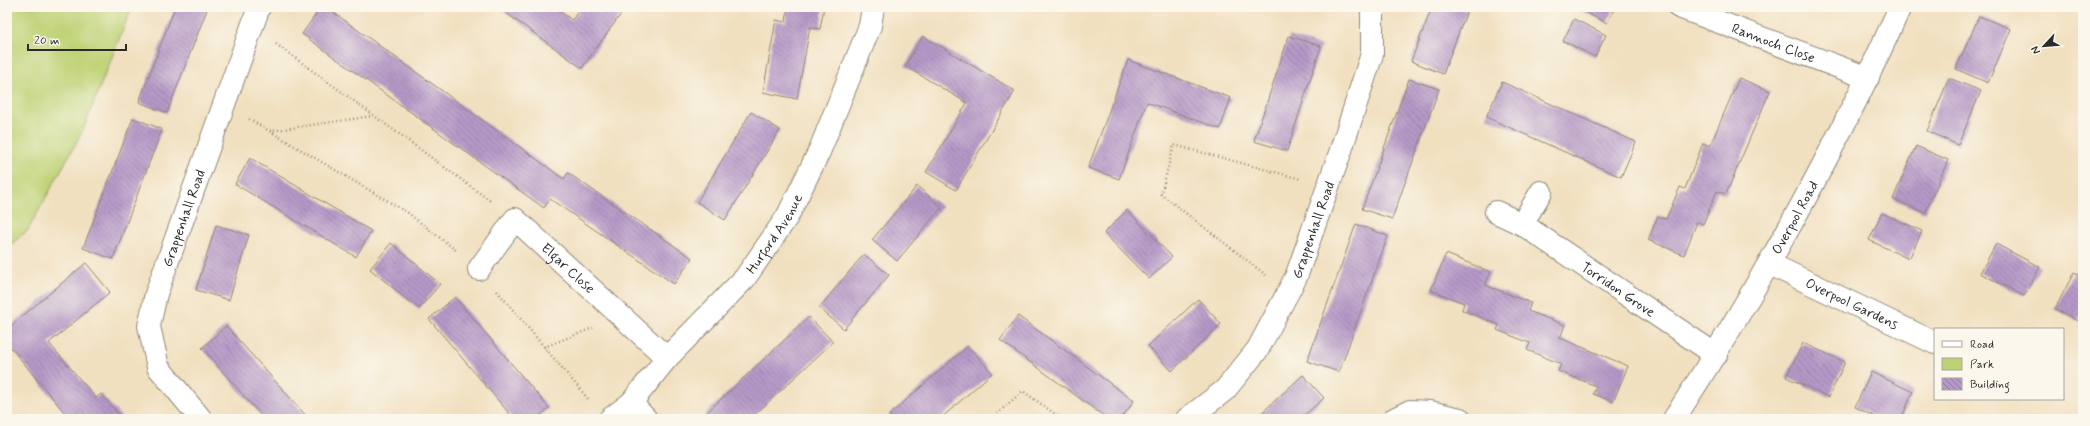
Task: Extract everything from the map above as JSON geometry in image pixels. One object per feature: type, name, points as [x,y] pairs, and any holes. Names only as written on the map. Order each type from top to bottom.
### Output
[{"type":"street","name":"Hurford Avenue","points":[[610,419],[631,403],[667,358],[745,278],[788,217],[819,152],[870,26],[874,7]]},
{"type":"street","name":"Grappenhall Road","points":[[1187,419],[1225,390],[1258,350],[1296,277],[1328,187],[1372,54],[1372,7]]},
{"type":"street","name":"Rannoch Close","points":[[1679,7],[1868,78]]},
{"type":"street","name":"Overpool Road","points":[[1674,419],[1716,355],[1770,264],[1868,78],[1900,7]]},
{"type":"street","name":"Grappenhall Road","points":[[201,419],[158,367],[149,326],[156,294],[256,17]]},
{"type":"street","points":[[1522,224],[1541,192]]},
{"type":"street","name":"Torridon Grove","points":[[1496,212],[1522,224],[1716,355]]},
{"type":"street","name":"Elgar Close","points":[[515,219],[667,358]]},
{"type":"street","points":[[479,268],[515,219]]},
{"type":"street","name":"Overpool Gardens","points":[[1770,264],[1934,343]]},
{"type":"street","points":[[631,403],[646,419]]},
{"type":"street","points":[[1394,419],[1410,411],[1430,412],[1460,419]]},
{"type":"path","points":[[256,17],[374,116],[515,219]]},
{"type":"path","points":[[224,105],[408,213],[479,268],[590,401]]},
{"type":"path","points":[[269,131],[374,116]]},
{"type":"path","points":[[1288,292],[1161,194],[1174,145],[1328,187]]},
{"type":"path","points":[[544,347],[621,317]]},
{"type":"path","points":[[991,419],[1023,391],[1062,419]]},
{"type":"green space","points":[[7,7],[132,7],[82,132],[28,230],[7,248]]},
{"type":"building","points":[[175,7],[208,7],[167,113],[139,102]]},
{"type":"building","points":[[321,7],[326,7],[564,179],[568,173],[692,258],[674,284],[550,199],[544,208],[302,34]]},
{"type":"building","points":[[498,7],[554,7],[572,20],[581,7],[626,7],[582,68]]},
{"type":"building","points":[[788,7],[824,7],[820,29],[810,27],[797,99],[763,92],[776,20],[786,22]]},
{"type":"building","points":[[1293,7],[1308,7],[1306,12]]},
{"type":"building","points":[[1432,7],[1457,7],[1467,11],[1443,74],[1411,61]]},
{"type":"building","points":[[1574,7],[1615,7],[1607,23]]},
{"type":"building","points":[[1979,16],[2011,29],[1988,83],[1956,69]]},
{"type":"building","points":[[1574,19],[1606,35],[1595,57],[1563,41]]},
{"type":"building","points":[[923,36],[1015,91],[956,190],[926,172],[967,103],[905,66]]},
{"type":"building","points":[[1289,36],[1321,46],[1287,151],[1254,141]]},
{"type":"building","points":[[1128,60],[1231,98],[1220,129],[1147,102],[1119,179],[1088,168]]},
{"type":"building","points":[[1739,78],[1770,91],[1726,194],[1717,191],[1703,224],[1697,222],[1684,255],[1648,240],[1658,216],[1666,219],[1680,187],[1685,189],[1703,143],[1710,146]]},
{"type":"building","points":[[1949,78],[1981,91],[1958,145],[1927,131]]},
{"type":"building","points":[[1409,79],[1439,89],[1392,219],[1362,209]]},
{"type":"building","points":[[1502,82],[1636,142],[1621,177],[1486,117]]},
{"type":"building","points":[[751,112],[780,130],[725,220],[697,202]]},
{"type":"building","points":[[133,118],[162,129],[113,259],[83,248]]},
{"type":"building","points":[[1916,146],[1948,160],[1925,213],[1893,199]]},
{"type":"building","points":[[250,158],[371,231],[356,257],[235,184]]},
{"type":"building","points":[[917,186],[942,207],[897,261],[872,240]]},
{"type":"building","points":[[1127,210],[1172,257],[1149,279],[1104,233]]},
{"type":"building","points":[[1882,213],[1922,231],[1909,259],[1869,240]]},
{"type":"building","points":[[1356,224],[1388,236],[1339,372],[1307,361]]},
{"type":"building","points":[[216,225],[249,235],[229,300],[196,290]]},
{"type":"building","points":[[391,243],[440,284],[419,309],[370,269]]},
{"type":"building","points":[[1996,244],[2040,267],[2024,296],[1980,273]]},
{"type":"building","points":[[864,254],[889,275],[844,329],[819,308]]},
{"type":"building","points":[[1446,254],[1491,272],[1485,285],[1531,303],[1528,311],[1565,325],[1560,338],[1628,366],[1613,402],[1593,394],[1596,386],[1558,371],[1561,364],[1527,350],[1530,343],[1497,330],[1499,325],[1462,310],[1464,303],[1431,290]]},
{"type":"building","points":[[86,263],[110,292],[49,343],[96,398],[101,394],[123,419],[81,419],[77,414],[70,419],[7,343],[7,329]]},
{"type":"building","points":[[2074,272],[2083,276],[2083,311],[2078,321],[2055,309]]},
{"type":"building","points":[[455,297],[549,408],[536,419],[514,419],[429,319]]},
{"type":"building","points":[[1198,299],[1221,324],[1172,371],[1148,346]]},
{"type":"building","points":[[1018,316],[1134,401],[1121,419],[1108,419],[1000,340]]},
{"type":"building","points":[[809,317],[833,342],[750,419],[709,419],[705,414]]},
{"type":"building","points":[[226,326],[309,419],[264,419],[202,348]]},
{"type":"building","points":[[1803,343],[1845,362],[1829,397],[1786,377]]},
{"type":"building","points":[[968,346],[992,373],[940,419],[892,419],[889,415]]},
{"type":"building","points":[[1871,372],[1913,392],[1901,419],[1880,419],[1855,407]]},
{"type":"building","points":[[1303,375],[1324,398],[1300,419],[1255,419]]}]
